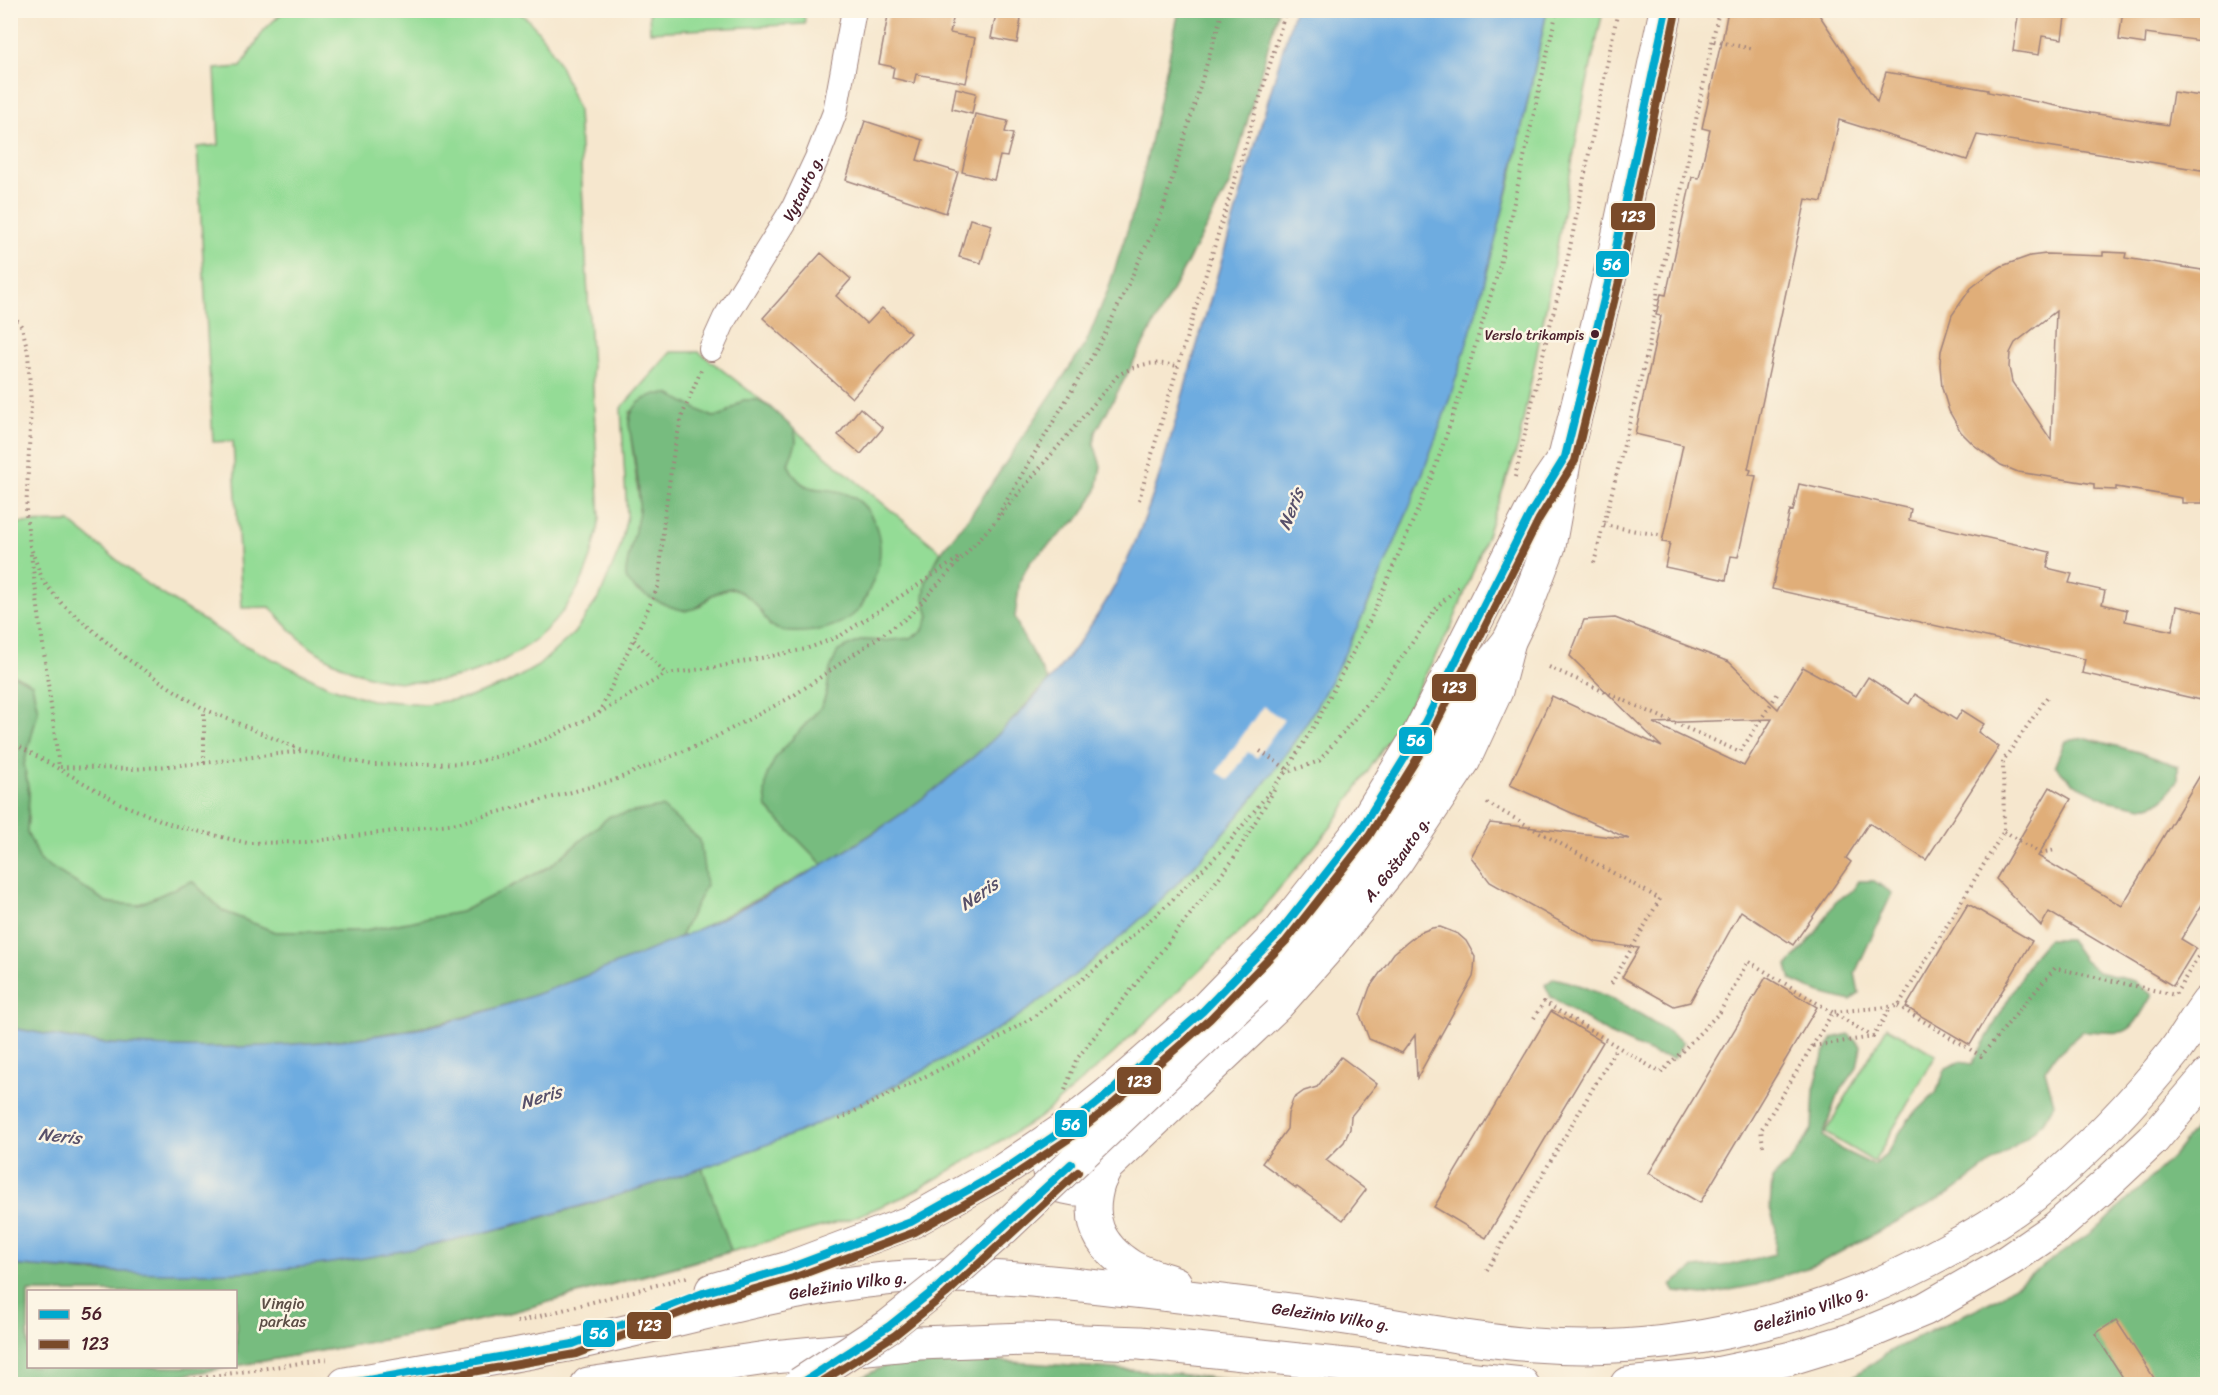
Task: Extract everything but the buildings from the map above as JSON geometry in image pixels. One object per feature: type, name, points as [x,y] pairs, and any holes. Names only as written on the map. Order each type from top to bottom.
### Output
[{"type":"main road","name":"A. Goštauto g.","points":[[1099,1181],[1107,1166],[1277,1005],[1325,951],[1396,862],[1464,760],[1496,691],[1509,641],[1550,546],[1565,457],[1611,271],[1666,10]]},
{"type":"main road","name":"A. Goštauto g.","points":[[573,1344],[703,1293],[789,1268],[910,1222],[1002,1172],[1063,1130],[1203,1011],[1278,934],[1361,829],[1417,738],[1530,514],[1546,484],[1565,457]]},
{"type":"main road","points":[[800,1384],[889,1326],[939,1286],[1003,1229],[1256,988],[1324,917],[1404,807],[1483,674],[1509,641]]},
{"type":"main road","name":"Geležinio Vilko g.","points":[[340,1371],[573,1344],[724,1307],[828,1288],[906,1277],[1011,1277],[1221,1300],[1474,1339],[1537,1346],[1612,1346],[1693,1338],[1785,1317],[1838,1301],[1912,1270],[1984,1229],[2030,1198],[2076,1159],[2121,1113],[2174,1052],[2208,1002]]},
{"type":"main road","points":[[1627,1384],[1707,1376],[1788,1359],[1850,1340],[1925,1309],[2005,1263],[2056,1228],[2153,1140],[2208,1075]]},
{"type":"main road","points":[[1063,1130],[1050,1153],[1048,1165],[1050,1177],[1060,1186],[1075,1189],[1099,1181]]},
{"type":"main road","points":[[1099,1181],[1094,1197],[1095,1228],[1105,1244],[1130,1266],[1221,1300]]},
{"type":"main road","points":[[588,1384],[773,1356],[919,1343],[1026,1339],[1140,1343],[1522,1384]]},
{"type":"street","name":"Vytauto g.","points":[[711,349],[731,308],[794,207],[817,158],[835,112],[854,10]]},
{"type":"path","points":[[993,524],[1103,338],[1162,212],[1223,10]]},
{"type":"path","points":[[1139,500],[1177,366],[1235,186],[1286,10]]},
{"type":"path","points":[[1064,1093],[1076,1060],[1232,861],[1317,721],[1370,620],[1432,477],[1499,269],[1557,10]]},
{"type":"path","points":[[1515,479],[1549,329],[1567,262],[1618,10]]},
{"type":"path","points":[[1594,563],[1648,346],[1659,283],[1719,10]]},
{"type":"path","points":[[1714,41],[1754,49]]},
{"type":"path","points":[[10,310],[22,327],[28,352],[31,406],[26,513],[59,767]]},
{"type":"path","points":[[599,713],[659,585],[664,519],[674,450],[682,416],[711,349]]},
{"type":"path","points":[[10,741],[119,803],[172,825],[247,843],[306,842],[458,823],[612,781],[706,742],[793,696],[908,617],[993,524],[1118,375],[1138,365],[1156,362],[1177,366]]},
{"type":"path","points":[[1604,525],[1664,536]]},
{"type":"path","points":[[30,546],[43,581],[63,605],[123,656],[204,709],[304,751],[373,765],[473,763],[506,754],[548,738],[599,713],[666,674],[717,667],[806,649],[840,636],[965,554]]},
{"type":"path","points":[[839,1119],[977,1051],[1033,1017],[1093,971],[1169,903],[1226,846],[1286,771],[1319,761],[1381,687],[1438,606],[1462,583]]},
{"type":"path","points":[[634,640],[666,674]]},
{"type":"path","points":[[1549,667],[1740,752],[1778,693]]},
{"type":"path","points":[[1898,1006],[2004,831],[2003,761],[2048,696]]},
{"type":"path","points":[[204,709],[204,763]]},
{"type":"path","points":[[59,767],[134,769],[304,751]]},
{"type":"path","points":[[1260,751],[1286,771]]},
{"type":"path","points":[[1487,803],[1660,899],[1610,986]]},
{"type":"path","points":[[2004,831],[2040,853],[2055,850]]},
{"type":"path","points":[[1833,1012],[1898,1006],[1981,1056],[2055,968],[2175,994],[2208,940]]},
{"type":"path","points":[[1534,1018],[1544,1002],[1661,1073],[1720,1012],[1748,962],[1873,1037]]},
{"type":"path","points":[[1873,1037],[1891,1006]]},
{"type":"path","points":[[1763,1146],[1761,1130],[1833,1012]]},
{"type":"path","points":[[1812,1047],[1873,1037]]},
{"type":"path","points":[[1487,1270],[1617,1047]]},
{"type":"path","points":[[506,1325],[690,1276]]},
{"type":"path","points":[[159,1384],[340,1371]]},
{"type":"green space","points":[[284,11],[518,11],[548,44],[568,83],[578,111],[600,519],[586,572],[563,611],[544,632],[523,649],[474,672],[447,679],[420,682],[374,678],[348,668],[316,651],[295,634],[270,607],[242,608],[233,441],[213,442],[197,147],[219,145],[215,69],[241,67],[264,30]]},
{"type":"green space","points":[[649,11],[804,11],[805,24],[650,32]]},
{"type":"green space","points":[[1179,11],[1278,11],[1230,183],[1096,432],[1094,444],[1101,466],[1097,490],[1082,515],[1030,562],[1020,581],[1015,617],[1021,633],[1048,681],[994,739],[955,774],[890,822],[823,865],[767,808],[765,792],[767,775],[776,757],[822,706],[830,669],[838,651],[862,640],[883,641],[910,638],[922,632],[929,616],[924,599],[926,581],[941,552],[970,516],[1086,343],[1108,290],[1138,197]]},
{"type":"green space","points":[[1547,11],[1603,11],[1584,97],[1518,446],[1486,538],[1452,625],[1396,729],[1331,827],[1257,915],[1114,1053],[1039,1118],[910,1194],[853,1218],[509,1313],[433,1331],[237,1366],[237,1290],[27,1290],[27,1368],[226,1368],[128,1384],[11,1384],[11,1265],[95,1272],[603,1200],[794,1133],[849,1108],[1010,1022],[1087,965],[1172,888],[1287,753],[1315,709],[1367,607],[1417,488],[1459,369],[1510,184]]},
{"type":"green space","points":[[671,352],[699,352],[770,407],[757,400],[722,416],[712,417],[669,395],[630,412],[629,423],[640,507],[627,568],[636,591],[685,611],[699,607],[712,595],[731,588],[750,598],[770,626],[861,607],[874,579],[879,560],[825,490],[806,486],[795,476],[788,464],[796,443],[795,430],[941,552],[925,590],[929,616],[923,630],[907,639],[862,640],[830,669],[822,706],[776,757],[767,808],[823,865],[679,939],[706,884],[610,816],[549,867],[461,912],[361,931],[275,932],[223,911],[192,881],[138,905],[108,903],[40,861],[27,832],[29,793],[24,764],[38,711],[32,684],[11,673],[10,523],[70,522],[148,585],[234,640],[328,686],[371,700],[425,704],[467,698],[506,684],[538,666],[574,633],[600,596],[620,548],[627,516],[621,408]]},
{"type":"green space","points":[[656,394],[669,394],[712,417],[722,416],[743,400],[757,400],[770,407],[795,430],[796,443],[788,464],[794,475],[807,487],[839,491],[857,500],[870,514],[878,532],[880,551],[878,566],[868,593],[857,612],[835,625],[822,629],[808,632],[783,631],[770,625],[749,598],[731,588],[710,596],[695,608],[682,610],[643,594],[629,582],[626,571],[638,517],[639,499],[638,477],[629,423],[634,408],[646,398]]},
{"type":"green space","points":[[10,673],[32,684],[38,711],[24,764],[29,793],[27,832],[41,861],[108,903],[138,905],[192,881],[223,911],[275,932],[361,931],[461,912],[549,867],[610,816],[662,807],[700,840],[706,885],[679,939],[527,998],[432,1025],[340,1040],[200,1048],[109,1044],[11,1028]]},
{"type":"green space","points":[[2086,738],[2178,766],[2178,780],[2163,800],[2143,807],[2110,801],[2073,783],[2055,765],[2065,741]]},
{"type":"green space","points":[[1859,881],[1874,881],[1892,893],[1855,973],[1859,993],[1851,1001],[1820,993],[1791,980],[1787,966],[1815,934],[1836,901],[1852,891]]},
{"type":"green space","points":[[2048,939],[2069,939],[2083,959],[2098,972],[2134,981],[2152,995],[2132,1026],[2126,1030],[2119,1032],[2083,1031],[2054,1057],[2045,1070],[2054,1104],[2043,1122],[2028,1136],[1952,1192],[1816,1265],[1756,1285],[1703,1295],[1675,1292],[1671,1285],[1694,1268],[1730,1265],[1775,1254],[1776,1229],[1770,1208],[1772,1179],[1795,1156],[1812,1129],[1814,1089],[1823,1056],[1833,1038],[1848,1034],[1861,1046],[1857,1068],[1837,1096],[1823,1136],[1842,1150],[1873,1165],[1886,1155],[1907,1121],[1936,1093],[1946,1068],[1959,1062],[1972,1064],[2031,959]]},
{"type":"green space","points":[[1554,978],[1605,996],[1637,1012],[1683,1042],[1674,1059],[1656,1055],[1609,1034],[1551,997],[1545,985]]},
{"type":"green space","points":[[1887,1027],[1936,1055],[1874,1162],[1825,1133]]},
{"type":"green space","points":[[2207,1113],[2207,1384],[1842,1384],[1892,1350],[1996,1299],[2103,1224],[2173,1156]]},
{"type":"green space","name":"Vingio parkas","points":[[702,1167],[731,1251],[509,1313],[433,1331],[237,1366],[237,1290],[27,1290],[27,1368],[226,1368],[128,1384],[11,1384],[11,1265],[95,1272],[258,1271],[435,1244],[508,1227],[603,1200]]},
{"type":"green space","points":[[998,1361],[1159,1372],[1267,1384],[850,1384],[884,1366]]},
{"type":"water","name":"Neris","points":[[1294,11],[1547,11],[1508,191],[1473,325],[1431,452],[1387,561],[1345,652],[1298,736],[1228,829],[1162,899],[1126,932],[1052,992],[985,1036],[850,1109],[768,1144],[652,1185],[449,1241],[372,1257],[295,1268],[164,1273],[11,1265],[11,1028],[99,1043],[184,1047],[257,1046],[329,1041],[401,1032],[492,1010],[655,948],[731,914],[805,875],[877,831],[945,781],[1007,726],[1062,665],[1108,598],[1136,539],[1159,478]]},
{"type":"pier","points":[[1263,706],[1284,720],[1257,758],[1248,752],[1229,780],[1217,772]]},
{"type":"transit line","name":"56","points":[[345,1384],[573,1344],[703,1293],[789,1268],[911,1222],[1002,1171],[1063,1130],[1203,1011],[1278,934],[1361,829],[1417,738],[1530,514],[1565,457],[1611,271],[1666,10]]},
{"type":"transit line","name":"123","points":[[403,1384],[576,1354],[706,1303],[793,1278],[915,1232],[1007,1180],[1070,1138],[1210,1019],[1286,941],[1369,836],[1426,744],[1539,519],[1575,461],[1621,273],[1676,12]]},
{"type":"transit line","name":"56","points":[[800,1384],[889,1326],[939,1286],[1071,1164]]},
{"type":"transit line","name":"123","points":[[818,1384],[895,1335],[946,1294],[1078,1172]]},
{"type":"place","name":"Verslo trikampis","points":[[1595,334]]}]
